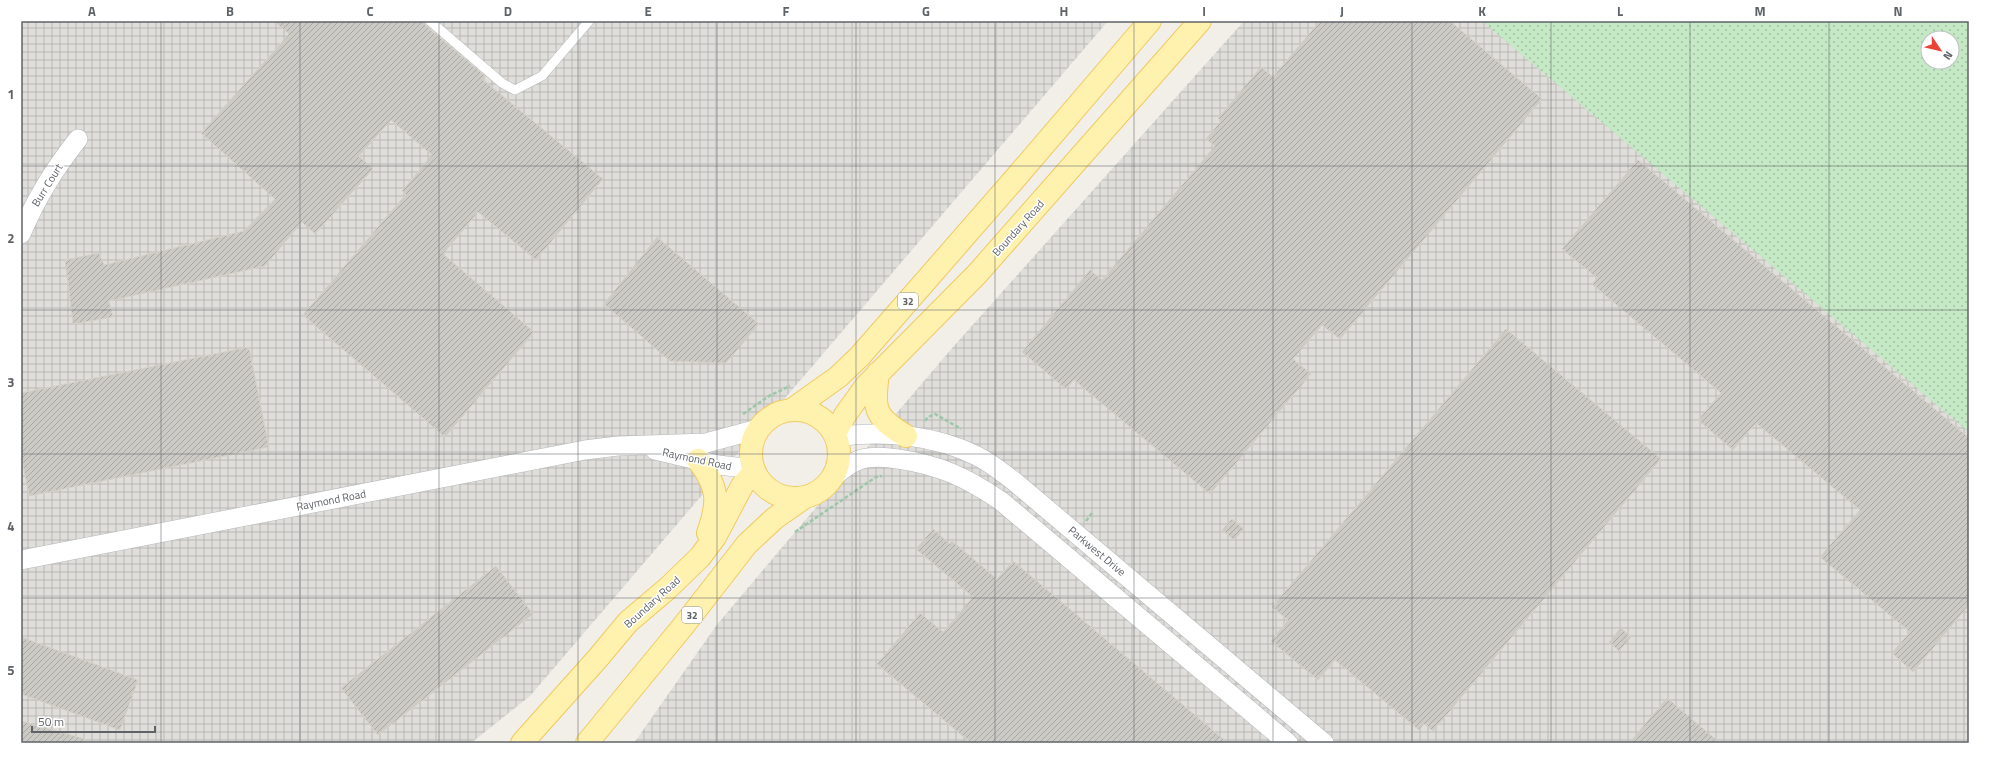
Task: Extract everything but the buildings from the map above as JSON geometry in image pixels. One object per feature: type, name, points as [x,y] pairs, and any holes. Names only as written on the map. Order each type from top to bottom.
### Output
[{"type":"main road","name":"32","points":[[753,470],[751,449],[758,429],[773,415],[793,409],[838,377],[860,356],[1150,21]]},
{"type":"main road","name":"Boundary Road","points":[[835,435],[856,399],[878,373],[977,274],[1200,21]]},
{"type":"main road","points":[[878,373],[874,399],[877,410],[887,424],[906,436]]},
{"type":"main road","name":"32","points":[[587,743],[684,625],[747,544],[775,518],[805,497],[820,490],[831,479],[837,468],[839,455],[835,435],[829,425],[819,416],[806,410],[793,409]]},
{"type":"main road","points":[[698,460],[709,474],[716,495],[716,509],[700,557]]},
{"type":"main road","name":"Boundary Road","points":[[522,743],[628,622],[668,588],[700,557],[715,537],[742,486],[753,470]]},
{"type":"main road","points":[[753,470],[770,491],[787,497],[805,497]]},
{"type":"street","name":"Burr Court","points":[[21,234],[31,211],[51,174],[78,139]]},
{"type":"street","name":"Raymond Road","points":[[21,560],[585,450],[618,446],[706,443],[758,429]]},
{"type":"street","name":"Parkwest Drive","points":[[835,435],[906,436],[944,443],[989,463],[1015,482],[1324,743]]},
{"type":"street","name":"Raymond Road","points":[[642,446],[698,460],[753,470]]},
{"type":"street","points":[[831,479],[844,468],[858,460],[869,458],[888,458],[920,462],[960,475],[1001,501],[1288,743]]},
{"type":"street","points":[[1182,654],[1197,636]]},
{"type":"lane","points":[[430,21],[502,83],[515,90],[542,76],[589,21]]},
{"type":"path","points":[[739,417],[769,396],[796,384]]},
{"type":"shaded area","points":[[21,21],[1108,21],[530,696],[471,743],[21,743]]},
{"type":"shaded area","points":[[1244,21],[1488,21],[1969,427],[1969,743],[634,743],[716,626],[784,545],[953,347]]},
{"type":"green space","points":[[1482,21],[1969,21],[1969,432]]}]
